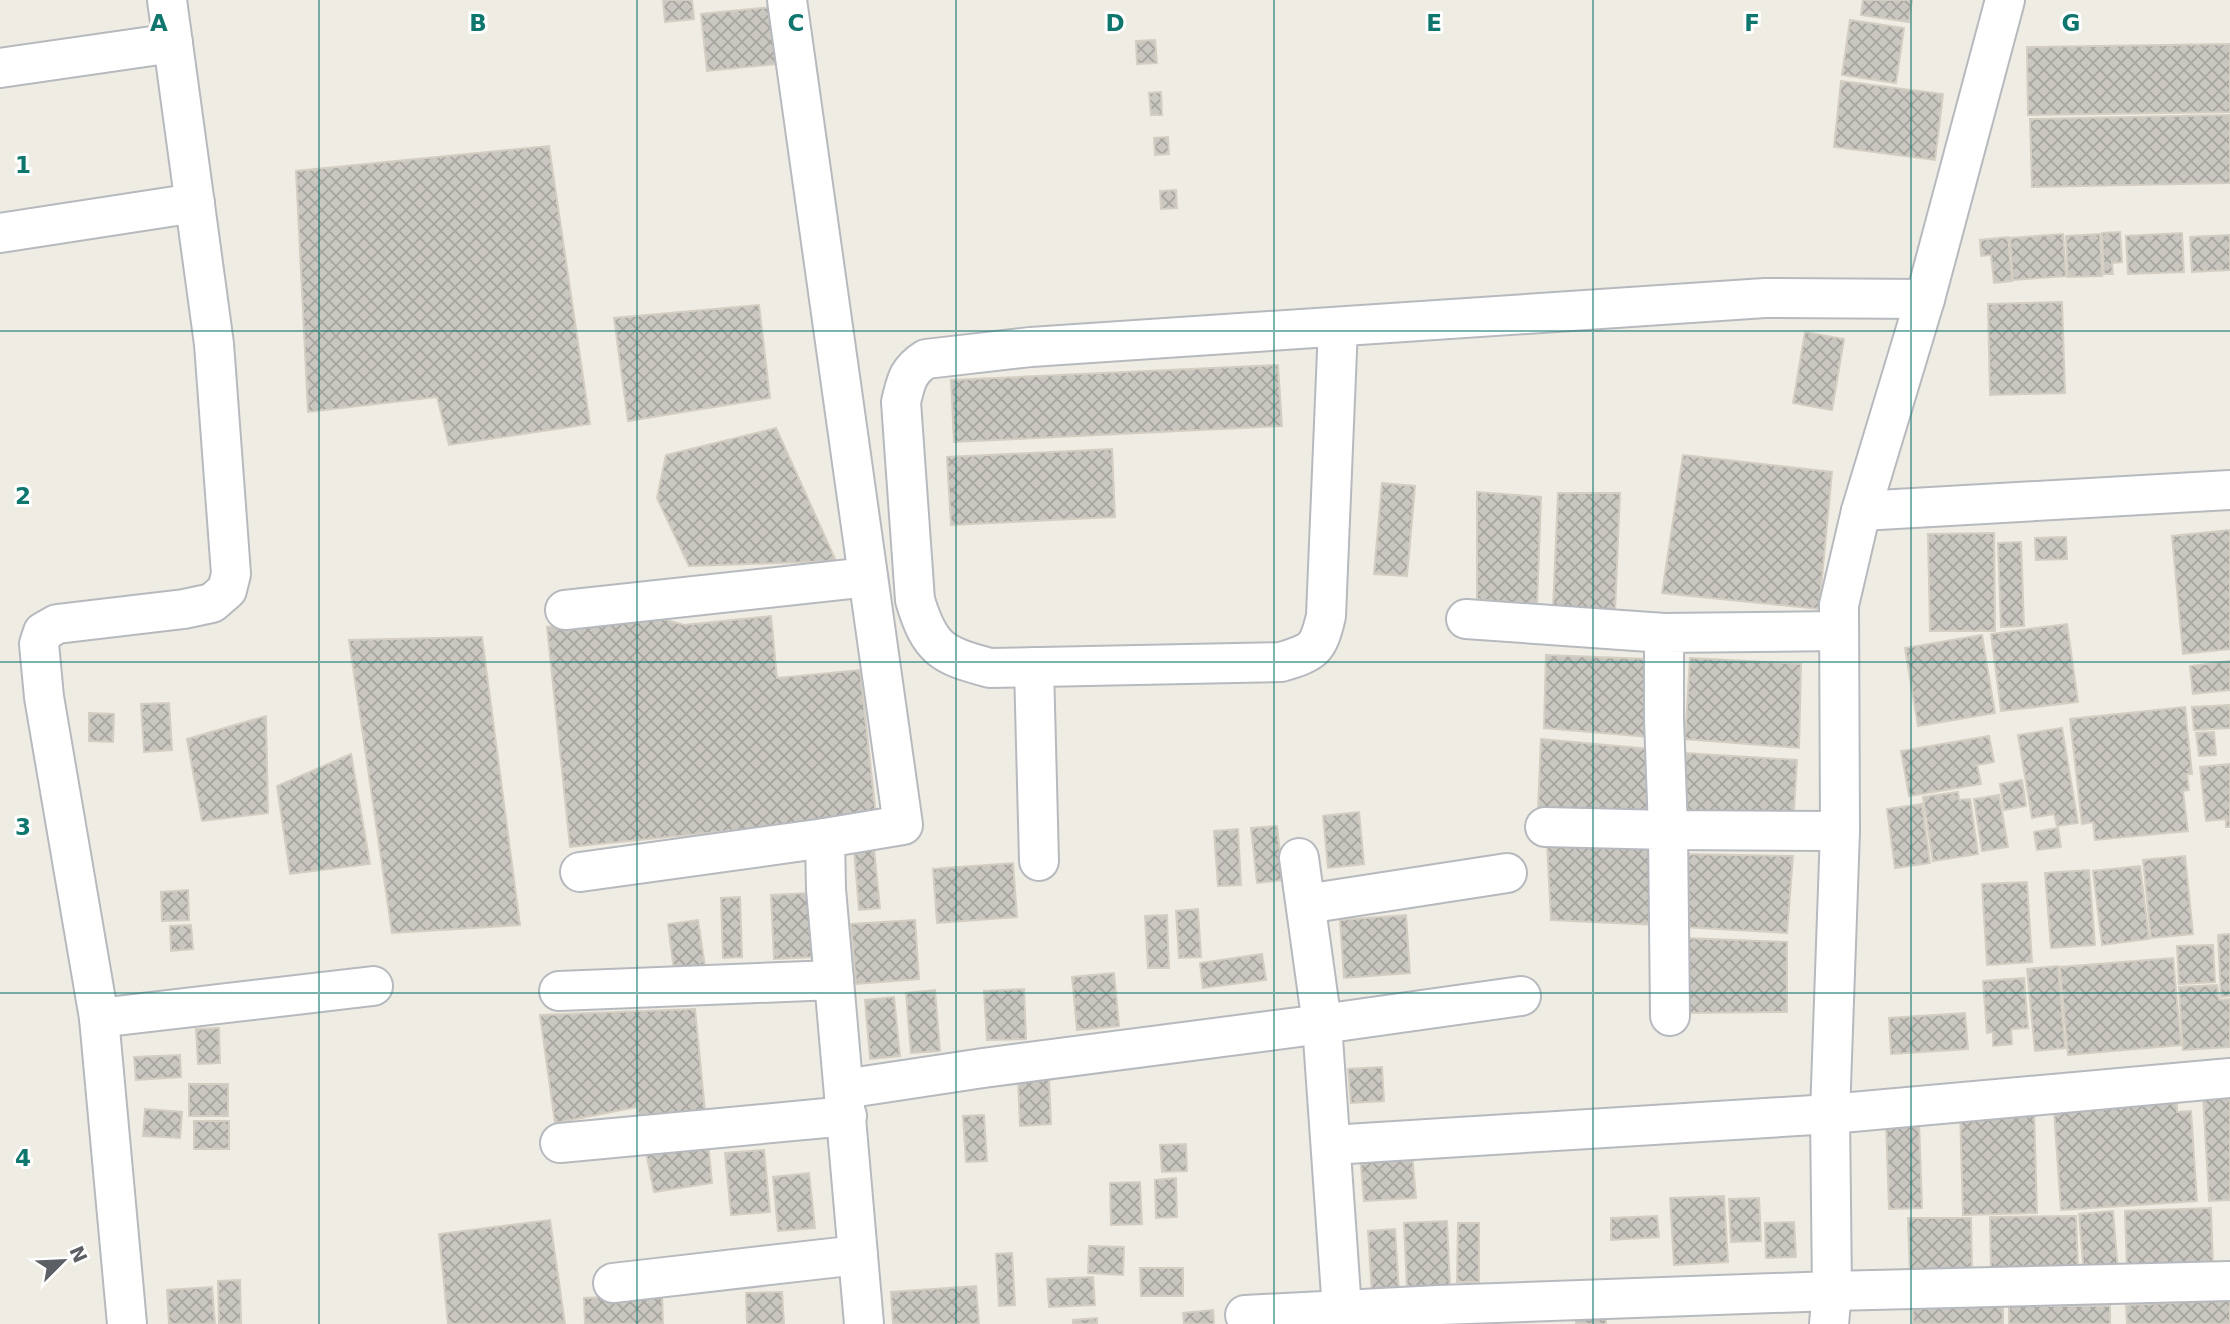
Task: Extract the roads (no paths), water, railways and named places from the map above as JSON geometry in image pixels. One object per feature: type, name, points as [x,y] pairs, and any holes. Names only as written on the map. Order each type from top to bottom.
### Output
[{"type":"street","points":[[127,1324],[99,1018],[44,697],[39,644],[43,632],[57,624],[184,609],[212,603],[227,590],[231,574],[214,345],[167,0]]},
{"type":"street","points":[[580,872],[903,825],[786,0]]},
{"type":"street","points":[[1831,1308],[1830,1114],[1840,831],[1839,605],[1861,511],[1924,299],[2005,0]]},
{"type":"street","points":[[0,68],[173,43]]},
{"type":"street","points":[[0,233],[195,203]]},
{"type":"street","points":[[1338,327],[1326,616],[1321,640],[1307,654],[1281,662],[990,668],[956,659],[937,647],[922,625],[915,600],[901,402],[908,377],[915,366],[926,359],[1031,346],[1765,298],[1924,299]]},
{"type":"street","points":[[1861,511],[2230,490]]},
{"type":"street","points":[[565,610],[868,577]]},
{"type":"street","points":[[1466,619],[1664,632],[1839,631]]},
{"type":"street","points":[[1664,632],[1670,1016]]},
{"type":"street","points":[[1034,667],[1039,861]]},
{"type":"street","points":[[1545,827],[1840,831]]},
{"type":"street","points":[[825,838],[834,980],[864,1324]]},
{"type":"street","points":[[1299,858],[1322,1024],[1342,1310]]},
{"type":"street","points":[[1306,904],[1507,873]]},
{"type":"street","points":[[559,991],[834,980]]},
{"type":"street","points":[[99,1018],[373,986]]},
{"type":"street","points":[[560,1143],[846,1103],[983,1068],[1521,996]]},
{"type":"street","points":[[1331,1145],[1830,1114],[2230,1078]]},
{"type":"street","points":[[613,1283],[858,1255]]},
{"type":"street","points":[[1245,1315],[1304,1318],[1342,1310],[1439,1315],[1831,1308],[2230,1281]]}]
